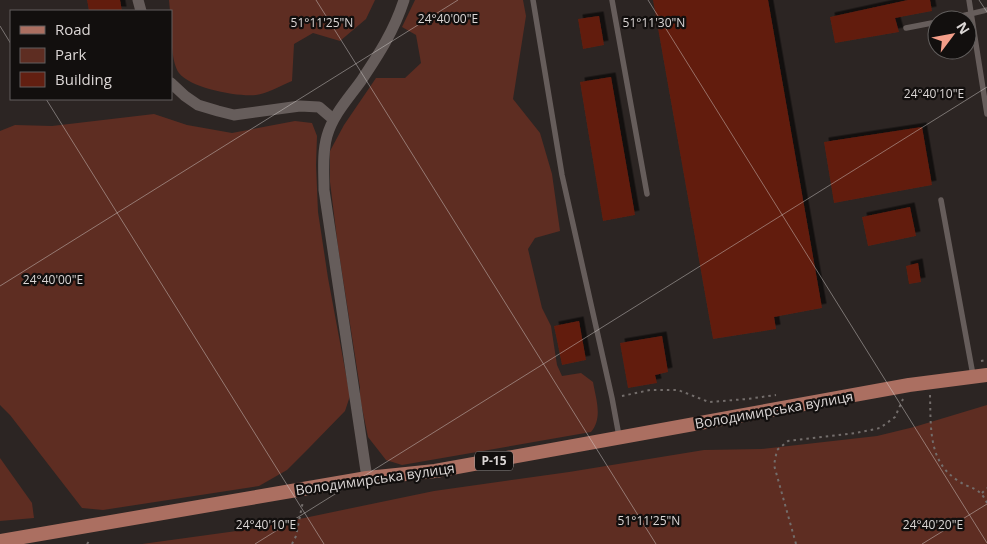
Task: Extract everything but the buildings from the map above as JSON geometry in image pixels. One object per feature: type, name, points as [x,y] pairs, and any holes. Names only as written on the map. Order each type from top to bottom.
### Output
[{"type":"main road","name":"Володимирська вулиця","points":[[0,541],[368,478],[435,472],[909,385],[980,376]]},
{"type":"street","points":[[368,478],[324,190],[326,138],[333,119],[377,56],[396,24],[404,0]]},
{"type":"street","points":[[172,84],[198,105],[234,115],[300,106],[319,107],[333,119]]},
{"type":"lane","points":[[534,0],[562,175],[612,398],[619,438]]},
{"type":"lane","points":[[612,0],[647,194]]},
{"type":"lane","points":[[906,28],[927,24]]},
{"type":"lane","points":[[977,52],[987,114]]},
{"type":"lane","points":[[941,200],[970,363],[980,376]]},
{"type":"path","points":[[970,363],[987,360]]},
{"type":"path","points":[[930,383],[932,438],[941,466],[958,480],[982,493],[987,503]]},
{"type":"path","points":[[796,544],[774,465],[777,450],[788,441],[856,433],[880,428],[895,417],[909,385]]},
{"type":"path","points":[[612,398],[650,390],[678,390],[709,402],[747,399],[784,393]]},
{"type":"path","points":[[982,493],[987,488]]},
{"type":"path","points":[[292,544],[296,536],[305,489]]},
{"type":"green space","points":[[169,0],[375,0],[366,19],[340,41],[313,33],[294,44],[292,81],[256,95],[238,95],[203,87],[193,83],[179,73],[174,60],[172,10],[170,10]]},
{"type":"green space","points":[[415,0],[523,0],[526,16],[513,99],[540,133],[552,174],[560,231],[535,238],[528,249],[542,308],[551,326],[557,365],[562,376],[581,373],[593,382],[598,415],[595,427],[591,432],[402,465],[386,460],[368,437],[360,398],[338,247],[330,182],[330,151],[344,125],[376,78],[405,78],[421,63],[416,35],[402,27]]},
{"type":"green space","points":[[154,114],[187,125],[232,133],[295,121],[312,123],[317,136],[318,212],[350,396],[345,411],[287,470],[259,486],[103,510],[82,508],[10,415],[0,405],[0,131],[15,125],[52,126]]},
{"type":"green space","points":[[987,405],[987,544],[142,544],[251,529],[434,491],[704,450],[761,449],[877,436]]},
{"type":"green space","points":[[0,458],[32,503],[34,518],[0,521]]}]
